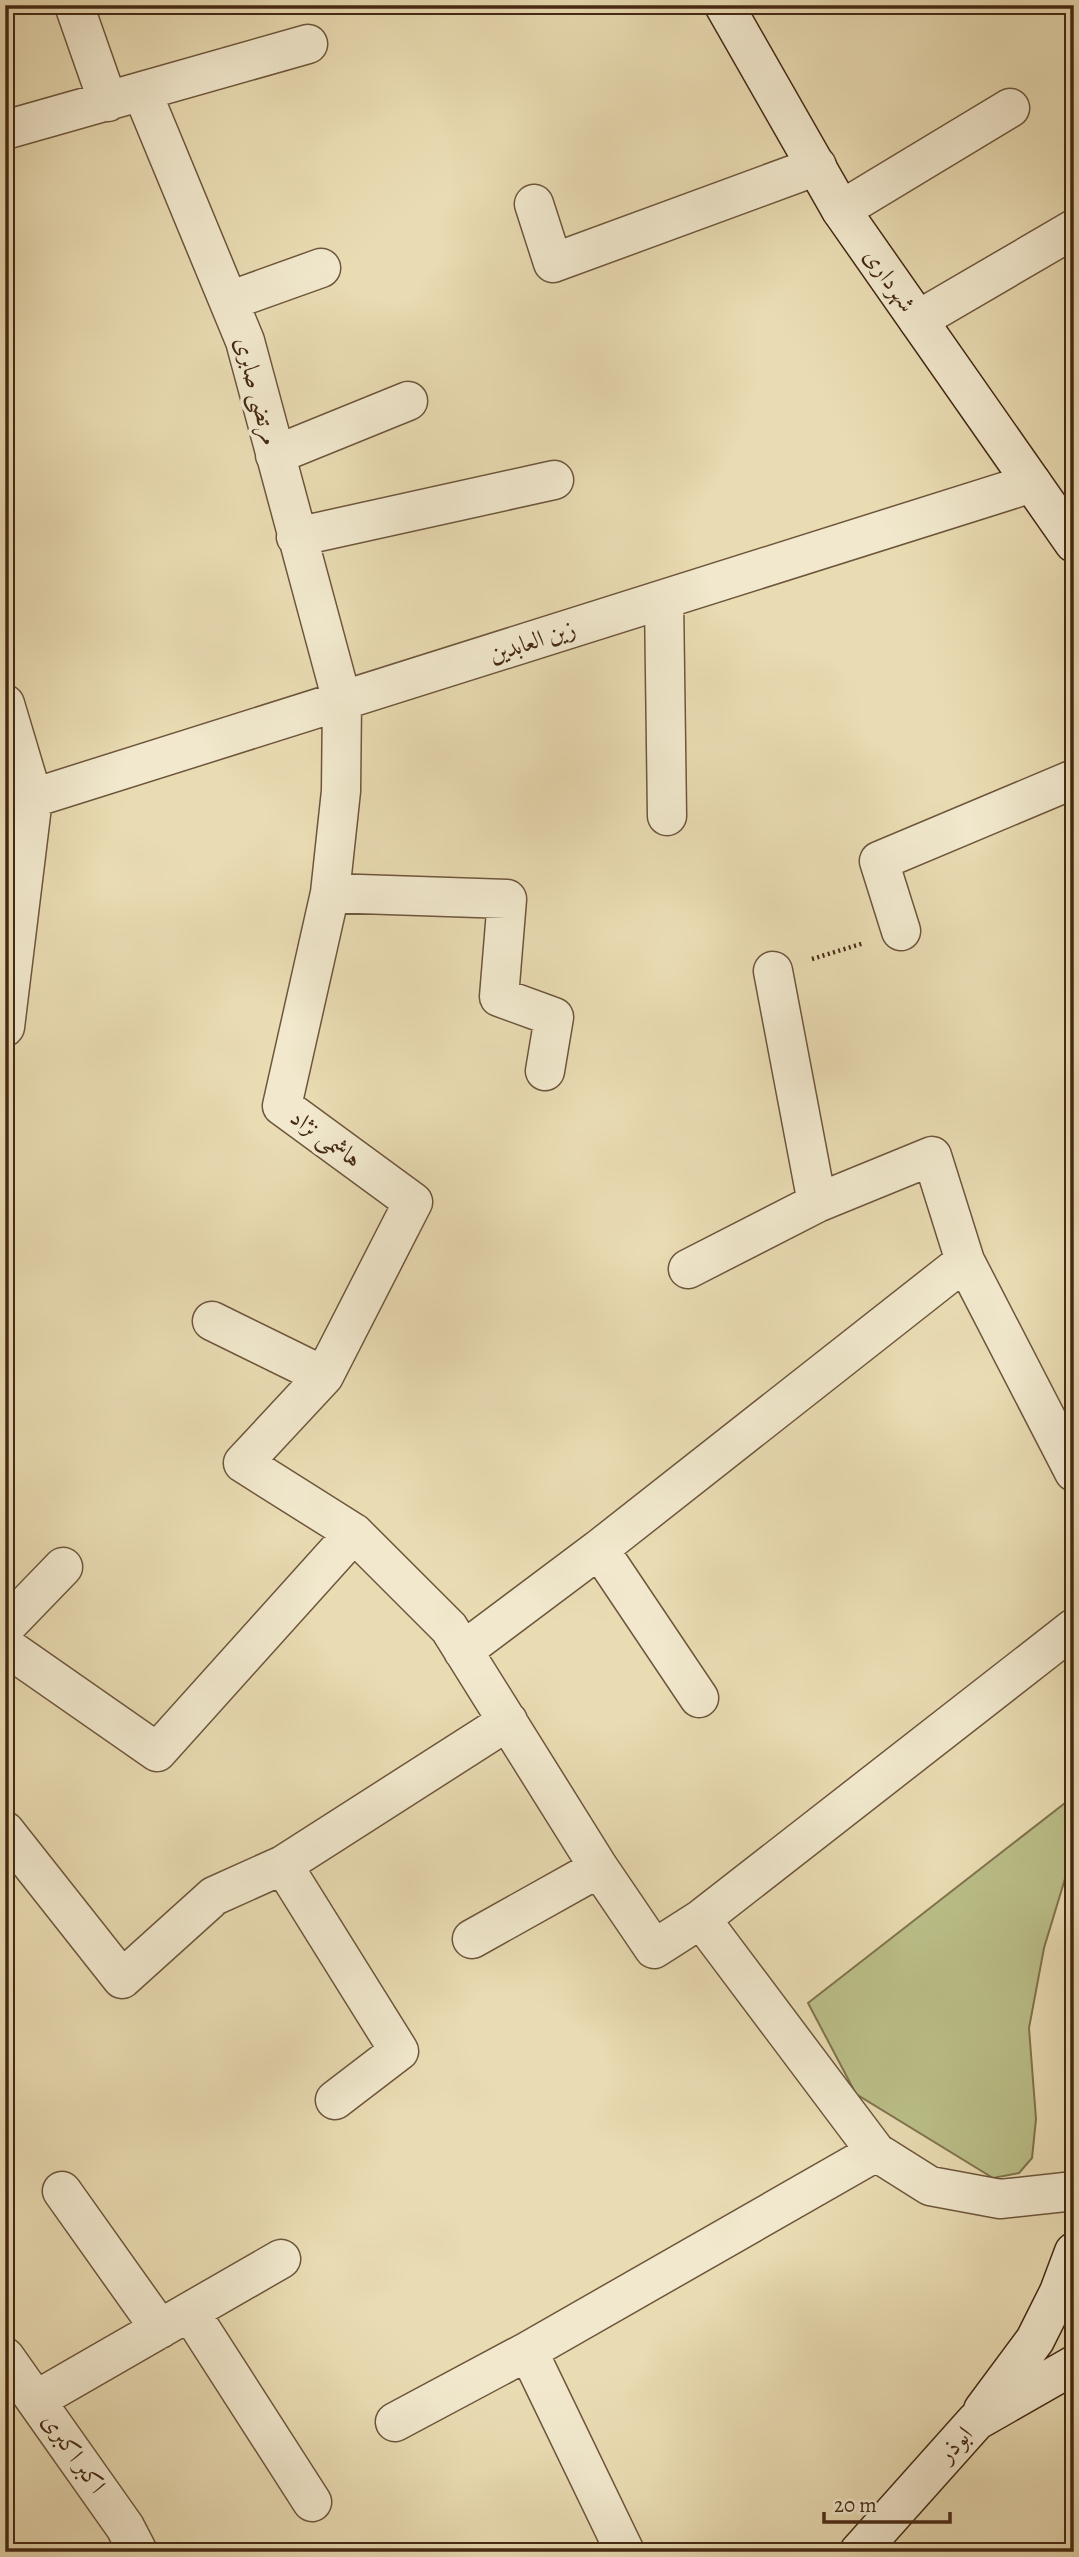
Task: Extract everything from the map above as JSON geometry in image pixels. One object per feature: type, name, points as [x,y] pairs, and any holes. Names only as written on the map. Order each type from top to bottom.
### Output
[{"type":"street","name":"شهرداری","points":[[724,5],[841,210],[1074,544]]},
{"type":"street","name":"مرتضی صابری","points":[[87,9],[125,97],[229,301],[245,341],[342,701]]},
{"type":"street","points":[[5,130],[308,44]]},
{"type":"street","points":[[841,210],[1010,108]]},
{"type":"street","points":[[534,204],[553,263],[817,166]]},
{"type":"street","points":[[918,320],[1074,229]]},
{"type":"street","points":[[229,301],[321,268]]},
{"type":"street","points":[[275,455],[408,401]]},
{"type":"street","points":[[296,537],[554,480]]},
{"type":"street","name":"زین العابدین","points":[[33,798],[1032,484]]},
{"type":"street","points":[[664,599],[667,816]]},
{"type":"street","name":"هاشمی نژاد","points":[[342,701],[341,791],[330,893],[282,1106],[413,1202],[324,1376],[243,1463],[354,1533]]},
{"type":"street","points":[[5,704],[33,798],[5,1027]]},
{"type":"street","points":[[901,931],[879,861],[1074,779]]},
{"type":"street","points":[[330,893],[507,899],[499,997],[554,1017],[545,1071]]},
{"type":"street","points":[[773,971],[817,1203]]},
{"type":"street","points":[[688,1269],[817,1203],[932,1156],[965,1261],[1074,1472]]},
{"type":"street","points":[[463,1651],[599,1549],[965,1261]]},
{"type":"street","points":[[212,1321],[324,1376]]},
{"type":"street","points":[[5,1646],[158,1752],[354,1533],[449,1628],[599,1868],[654,1949],[701,1919],[1074,1628]]},
{"type":"street","points":[[599,1549],[699,1698]]},
{"type":"street","points":[[5,1627],[63,1567]]},
{"type":"street","points":[[5,1832],[121,1979],[214,1896],[283,1865],[508,1721]]},
{"type":"street","points":[[283,1865],[399,2051],[335,2100]]},
{"type":"street","points":[[472,1939],[599,1868]]},
{"type":"street","points":[[701,1919],[876,2152],[930,2186],[1000,2199],[1071,2190]]},
{"type":"street","points":[[395,2422],[528,2351],[876,2152]]},
{"type":"street","points":[[62,2191],[175,2320],[312,2502]]},
{"type":"street","points":[[976,2421],[1035,2340],[1059,2292],[1074,2252]]},
{"type":"street","points":[[36,2400],[281,2259]]},
{"type":"street","points":[[528,2351],[625,2552]]},
{"type":"street","name":"اکبر اکبری","points":[[5,2357],[125,2527],[138,2552]]},
{"type":"street","name":"ابوذر","points":[[859,2552],[976,2421],[1074,2365]]},
{"type":"path","points":[[773,971],[901,931]]},
{"type":"green space","points":[[1074,1796],[1074,1849],[1044,1948],[1029,2028],[1036,2119],[1032,2158],[1019,2173],[993,2178],[856,2094],[808,2003]]}]
